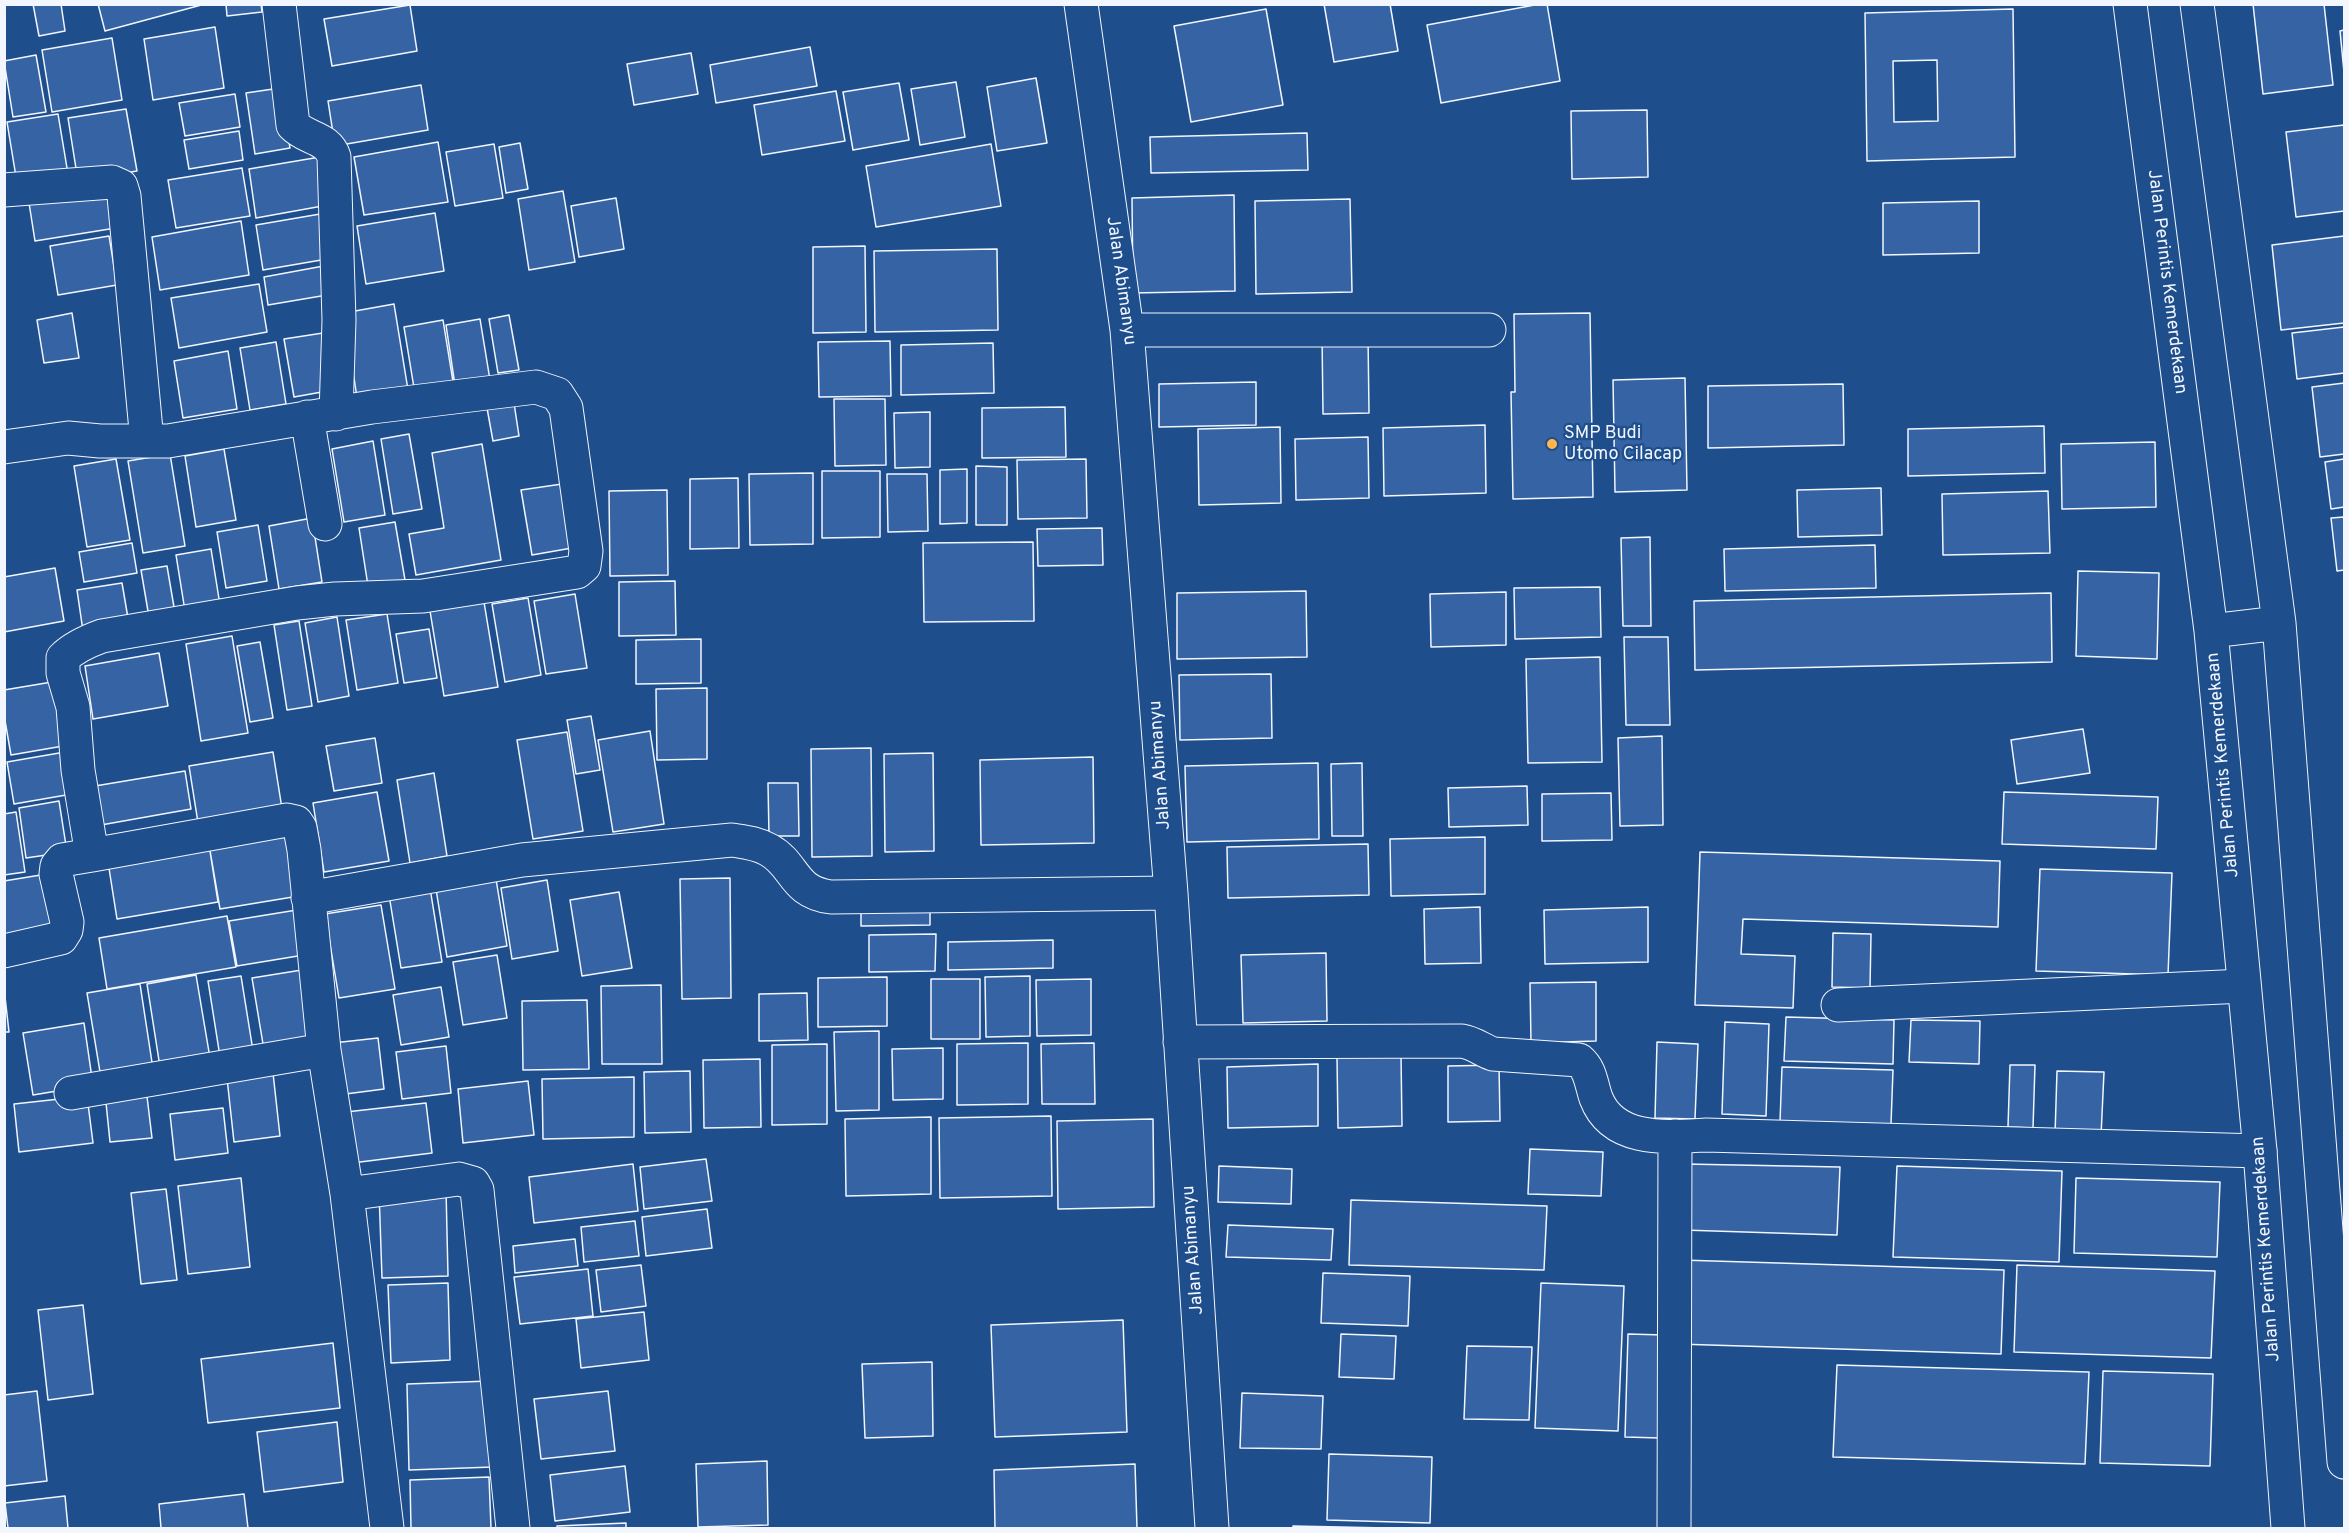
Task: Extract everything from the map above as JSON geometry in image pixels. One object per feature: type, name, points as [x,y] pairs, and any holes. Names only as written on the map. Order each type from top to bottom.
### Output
[{"type":"street","points":[[279,4],[293,124],[304,134],[324,142],[331,148],[334,157],[339,320],[321,415],[325,524]]},
{"type":"street","name":"Jalan Abimanyu","points":[[1081,4],[1128,330],[1171,893],[1212,1528]]},
{"type":"street","name":"Jalan Perintis Kemerdekaan","points":[[2130,4],[2211,631],[2260,1151],[2288,1528]]},
{"type":"street","points":[[2197,4],[2279,623],[2344,1462]]},
{"type":"street","points":[[4,190],[112,182],[121,186],[124,196],[147,441]]},
{"type":"street","points":[[1128,330],[1489,330]]},
{"type":"street","points":[[4,447],[68,438],[100,441],[168,441],[321,415],[526,388],[545,389],[556,394],[566,408],[586,550],[584,566],[577,572],[423,596],[335,599],[248,610],[102,636],[87,641],[63,658],[63,673],[72,707],[78,770],[92,855]]},
{"type":"street","points":[[2211,631],[2279,623]]},
{"type":"street","points":[[4,951],[61,938],[66,930],[67,922],[56,874],[57,866],[62,860],[287,820],[296,822],[300,828],[324,1050],[347,1194],[387,1528]]},
{"type":"street","points":[[308,898],[522,860],[732,840],[754,843],[771,850],[807,890],[820,896],[1171,893]]},
{"type":"street","points":[[1838,1005],[2244,986]]},
{"type":"street","points":[[1180,1042],[1462,1041],[1473,1043],[1493,1053],[1580,1060],[1589,1073],[1600,1108],[1616,1124],[1675,1151]]},
{"type":"street","points":[[71,1093],[324,1050]]},
{"type":"street","points":[[1675,1151],[1706,1135],[2260,1151]]},
{"type":"street","points":[[1674,1528],[1675,1151]]},
{"type":"street","points":[[347,1194],[459,1179],[473,1183],[477,1190],[513,1528]]},
{"type":"building","points":[[33,4],[61,4],[65,31],[39,36]]},
{"type":"building","points":[[98,4],[205,4],[105,31]]},
{"type":"building","points":[[226,4],[261,4],[262,12],[227,16]]},
{"type":"building","points":[[1324,4],[1390,4],[1398,51],[1334,62]]},
{"type":"building","points":[[1547,4],[1560,81],[1441,103],[1427,25]]},
{"type":"building","points":[[2253,4],[2324,4],[2333,85],[2263,94]]},
{"type":"building","points":[[410,5],[417,51],[332,66],[324,19]]},
{"type":"building","points":[[1266,9],[1283,105],[1191,122],[1174,26]]},
{"type":"building","points":[[2013,9],[2015,157],[1867,161],[1865,13]],"holes":[[[1937,60],[1938,121],[1894,122],[1893,61]]]},
{"type":"building","points":[[215,27],[224,88],[153,100],[144,39]]},
{"type":"building","points":[[2344,30],[2344,72],[2340,31]]},
{"type":"building","points":[[112,38],[122,100],[52,112],[42,50]]},
{"type":"building","points":[[810,47],[817,86],[716,103],[710,65]]},
{"type":"building","points":[[691,53],[698,94],[634,105],[627,64]]},
{"type":"building","points":[[36,55],[46,112],[13,117],[4,61]]},
{"type":"building","points":[[1036,78],[1047,143],[997,151],[987,87]]},
{"type":"building","points":[[956,82],[965,137],[920,145],[911,89]]},
{"type":"building","points":[[899,83],[909,140],[853,150],[843,92]]},
{"type":"building","points":[[421,85],[428,130],[335,146],[328,101]]},
{"type":"building","points":[[280,88],[290,148],[255,154],[246,93]]},
{"type":"building","points":[[836,91],[845,141],[762,155],[754,105]]},
{"type":"building","points":[[235,94],[240,127],[185,136],[179,103]]},
{"type":"building","points":[[126,109],[137,171],[78,181],[68,118]]},
{"type":"building","points":[[1647,110],[1648,177],[1572,179],[1571,111]]},
{"type":"building","points":[[58,114],[68,174],[17,183],[7,122]]},
{"type":"building","points":[[2344,125],[2344,211],[2296,217],[2286,132]]},
{"type":"building","points":[[239,131],[243,160],[189,169],[184,140]]},
{"type":"building","points":[[1307,133],[1308,170],[1151,173],[1150,137]]},
{"type":"building","points":[[438,142],[448,202],[364,215],[354,157]]},
{"type":"building","points":[[520,143],[528,189],[506,193],[499,147]]},
{"type":"building","points":[[494,144],[503,198],[455,206],[446,152]]},
{"type":"building","points":[[991,144],[1001,206],[876,227],[866,166]]},
{"type":"building","points":[[320,157],[328,205],[256,218],[249,169]]},
{"type":"building","points":[[242,168],[250,216],[176,228],[168,180]]},
{"type":"building","points":[[116,188],[122,227],[35,241],[29,203]]},
{"type":"building","points":[[563,191],[575,262],[529,270],[518,199]]},
{"type":"building","points":[[1234,195],[1235,291],[1133,293],[1132,198]]},
{"type":"building","points":[[616,198],[624,249],[579,257],[571,206]]},
{"type":"building","points":[[1350,199],[1352,292],[1256,294],[1255,201]]},
{"type":"building","points":[[1979,201],[1979,253],[1883,255],[1883,203]]},
{"type":"building","points":[[326,213],[333,258],[263,270],[256,225]]},
{"type":"building","points":[[435,213],[444,271],[366,284],[357,226]]},
{"type":"building","points":[[241,221],[249,275],[160,290],[152,237]]},
{"type":"building","points":[[109,236],[117,285],[58,295],[50,246]]},
{"type":"building","points":[[2344,236],[2344,323],[2281,330],[2272,245]]},
{"type":"building","points":[[865,246],[866,332],[813,333],[813,247]]},
{"type":"building","points":[[997,249],[998,330],[875,332],[874,251]]},
{"type":"building","points":[[329,265],[333,294],[268,305],[264,277]]},
{"type":"building","points":[[259,284],[267,332],[179,348],[171,298]]},
{"type":"building","points":[[394,304],[409,396],[358,404],[344,313]]},
{"type":"building","points":[[72,313],[79,358],[44,363],[37,320]]},
{"type":"building","name":"SMP Budi Utomo Cilacap","points":[[1590,313],[1593,497],[1513,499],[1511,392],[1515,392],[1514,314]]},
{"type":"building","points":[[509,315],[519,370],[498,373],[489,319]]},
{"type":"building","points":[[480,319],[491,386],[456,392],[446,325]]},
{"type":"building","points":[[443,320],[454,388],[415,394],[404,327]]},
{"type":"building","points":[[2344,327],[2344,373],[2297,379],[2292,333]]},
{"type":"building","points":[[323,333],[333,390],[294,397],[284,339]]},
{"type":"building","points":[[1368,335],[1369,413],[1323,414],[1322,336]]},
{"type":"building","points":[[890,341],[891,396],[819,397],[818,342]]},
{"type":"building","points":[[276,342],[286,404],[250,410],[240,348]]},
{"type":"building","points":[[993,343],[994,393],[901,395],[901,345]]},
{"type":"building","points":[[228,351],[237,409],[183,418],[174,361]]},
{"type":"building","points":[[1685,378],[1687,490],[1615,492],[1613,380]]},
{"type":"building","points":[[1256,382],[1256,425],[1159,427],[1159,384]]},
{"type":"building","points":[[2344,383],[2344,454],[2320,457],[2312,387]]},
{"type":"building","points":[[1843,384],[1844,445],[1708,448],[1708,386]]},
{"type":"building","points":[[834,399],[885,399],[886,465],[835,466]]},
{"type":"building","points":[[514,403],[519,436],[493,441],[487,408]]},
{"type":"building","points":[[1065,407],[1066,457],[982,458],[982,408]]},
{"type":"building","points":[[930,412],[930,467],[895,468],[894,413]]},
{"type":"building","points":[[1485,425],[1486,493],[1384,496],[1383,428]]},
{"type":"building","points":[[2044,426],[2045,473],[1908,476],[1908,429]]},
{"type":"building","points":[[1280,427],[1281,503],[1199,505],[1198,429]]},
{"type":"building","points":[[409,434],[422,509],[393,514],[381,439]]},
{"type":"building","points":[[1368,437],[1369,498],[1296,500],[1295,439]]},
{"type":"building","points":[[373,441],[385,515],[344,522],[332,449]]},
{"type":"building","points":[[2155,442],[2156,507],[2062,509],[2061,444]]},
{"type":"building","points":[[482,444],[501,560],[416,575],[409,534],[444,528],[432,453]]},
{"type":"building","points":[[224,449],[236,520],[196,527],[185,456]]},
{"type":"building","points":[[170,454],[185,546],[143,553],[128,461]]},
{"type":"building","points":[[116,459],[130,540],[87,547],[74,466]]},
{"type":"building","points":[[1086,459],[1087,518],[1018,519],[1017,460]]},
{"type":"building","points":[[2344,459],[2344,507],[2331,509],[2325,462]]},
{"type":"building","points":[[976,466],[1007,467],[1007,525],[976,525]]},
{"type":"building","points":[[967,469],[967,523],[940,524],[940,470]]},
{"type":"building","points":[[822,471],[880,471],[880,537],[822,538]]},
{"type":"building","points":[[813,473],[813,544],[750,545],[749,474]]},
{"type":"building","points":[[887,474],[927,474],[928,531],[888,532]]},
{"type":"building","points":[[738,478],[739,548],[690,549],[690,479]]},
{"type":"building","points":[[562,484],[572,548],[532,555],[521,490]]},
{"type":"building","points":[[1881,488],[1882,535],[1798,537],[1797,490]]},
{"type":"building","points":[[667,490],[668,575],[610,576],[609,491]]},
{"type":"building","points":[[2048,491],[2050,553],[1943,555],[1942,494]]},
{"type":"building","points":[[2344,517],[2344,570],[2337,571],[2331,518]]},
{"type":"building","points":[[312,518],[322,582],[279,589],[269,526]]},
{"type":"building","points":[[395,522],[405,580],[368,586],[359,528]]},
{"type":"building","points":[[258,525],[267,581],[226,588],[217,532]]},
{"type":"building","points":[[1102,528],[1103,565],[1038,566],[1037,529]]},
{"type":"building","points":[[1650,537],[1651,626],[1623,626],[1621,538]]},
{"type":"building","points":[[1033,542],[1034,621],[924,622],[923,543]]},
{"type":"building","points":[[132,543],[137,573],[84,582],[79,552]]},
{"type":"building","points":[[1875,545],[1876,588],[1725,591],[1724,549]]},
{"type":"building","points":[[211,549],[220,605],[185,611],[176,555]]},
{"type":"building","points":[[167,566],[175,613],[149,617],[141,570]]},
{"type":"building","points":[[55,568],[64,621],[4,632],[4,577]]},
{"type":"building","points":[[2078,571],[2159,573],[2157,659],[2076,656]]},
{"type":"building","points":[[675,581],[676,635],[619,636],[619,582]]},
{"type":"building","points":[[122,583],[129,624],[83,631],[77,590]]},
{"type":"building","points":[[1600,587],[1601,637],[1515,639],[1514,588]]},
{"type":"building","points":[[1306,591],[1307,657],[1177,659],[1177,593]]},
{"type":"building","points":[[1506,592],[1506,645],[1431,647],[1430,594]]},
{"type":"building","points":[[2051,593],[2052,662],[1695,670],[1694,601]]},
{"type":"building","points":[[575,594],[587,668],[546,674],[534,601]]},
{"type":"building","points":[[528,598],[541,675],[505,682],[492,604]]},
{"type":"building","points":[[484,602],[498,687],[444,696],[430,611]]},
{"type":"building","points":[[387,614],[398,683],[357,690],[346,620]]},
{"type":"building","points":[[337,617],[349,696],[318,702],[305,623]]},
{"type":"building","points":[[299,621],[312,706],[287,710],[274,625]]},
{"type":"building","points":[[429,629],[437,678],[404,683],[396,634]]},
{"type":"building","points":[[232,636],[248,733],[201,741],[186,644]]},
{"type":"building","points":[[1624,637],[1668,637],[1670,725],[1626,725]]},
{"type":"building","points":[[701,639],[701,683],[636,684],[636,640]]},
{"type":"building","points":[[260,642],[273,718],[250,722],[237,646]]},
{"type":"building","points":[[159,653],[168,706],[93,719],[85,666]]},
{"type":"building","points":[[1600,657],[1602,762],[1528,763],[1526,659]]},
{"type":"building","points":[[1271,674],[1272,738],[1180,740],[1179,675]]},
{"type":"building","points":[[58,681],[69,745],[11,755],[4,715],[4,690]]},
{"type":"building","points":[[707,688],[707,759],[657,760],[656,689]]},
{"type":"building","points":[[591,716],[600,770],[576,774],[567,720]]},
{"type":"building","points":[[2083,729],[2090,773],[2017,784],[2011,740]]},
{"type":"building","points":[[650,731],[664,824],[613,832],[598,740]]},
{"type":"building","points":[[567,732],[583,831],[533,839],[517,740]]},
{"type":"building","points":[[1662,736],[1663,825],[1620,826],[1618,738]]},
{"type":"building","points":[[375,738],[382,783],[334,791],[326,746]]},
{"type":"building","points":[[871,748],[872,856],[812,857],[811,749]]},
{"type":"building","points":[[65,752],[72,794],[14,804],[7,762]]},
{"type":"building","points":[[273,752],[283,815],[199,829],[189,766]]},
{"type":"building","points":[[933,753],[934,851],[885,852],[884,754]]},
{"type":"building","points":[[1093,757],[1094,843],[981,845],[980,760]]},
{"type":"building","points":[[1318,763],[1319,839],[1187,842],[1185,766]]},
{"type":"building","points":[[1362,763],[1363,836],[1332,836],[1331,764]]},
{"type":"building","points":[[185,771],[191,809],[101,825],[95,786]]},
{"type":"building","points":[[434,773],[447,856],[410,863],[397,780]]},
{"type":"building","points":[[768,783],[798,783],[799,836],[769,836]]},
{"type":"building","points":[[1527,786],[1528,825],[1449,827],[1448,788]]},
{"type":"building","points":[[377,792],[389,861],[324,872],[313,803]]},
{"type":"building","points":[[2004,792],[2158,797],[2156,849],[2002,844]]},
{"type":"building","points":[[1611,793],[1612,840],[1542,841],[1542,794]]},
{"type":"building","points":[[59,801],[67,852],[26,858],[19,808]]},
{"type":"building","points":[[16,812],[25,872],[4,875],[4,814]]},
{"type":"building","points":[[294,831],[305,895],[220,909],[209,845]]},
{"type":"building","points":[[1485,837],[1485,894],[1391,896],[1390,839]]},
{"type":"building","points":[[1368,844],[1369,895],[1228,898],[1227,847]]},
{"type":"building","points":[[209,845],[218,902],[117,919],[108,862]]},
{"type":"building","points":[[1700,852],[2000,861],[1998,927],[1743,919],[1741,954],[1795,956],[1793,1008],[1695,1005]]},
{"type":"building","points":[[2040,869],[2172,873],[2168,975],[2036,971]]},
{"type":"building","points":[[53,873],[62,925],[4,935],[4,881]]},
{"type":"building","points":[[495,873],[507,946],[447,957],[435,883]]},
{"type":"building","points":[[730,878],[731,998],[682,999],[680,879]]},
{"type":"building","points":[[547,880],[558,951],[512,959],[501,888]]},
{"type":"building","points":[[430,888],[442,962],[401,968],[389,895]]},
{"type":"building","points":[[619,892],[632,968],[582,976],[570,900]]},
{"type":"building","points":[[381,905],[395,989],[339,998],[325,914]]},
{"type":"building","points":[[1480,907],[1481,963],[1425,964],[1424,909]]},
{"type":"building","points":[[1648,907],[1648,962],[1545,964],[1544,910]]},
{"type":"building","points":[[930,908],[930,925],[861,926],[861,909]]},
{"type":"building","points":[[303,909],[310,954],[237,966],[229,921]]},
{"type":"building","points":[[227,916],[236,967],[107,989],[99,938]]},
{"type":"building","points":[[1833,933],[1871,934],[1870,988],[1832,987]]},
{"type":"building","points":[[936,934],[935,971],[869,972],[869,935]]},
{"type":"building","points":[[1053,940],[1053,968],[948,970],[948,942]]},
{"type":"building","points":[[1326,953],[1327,1021],[1243,1023],[1241,955]]},
{"type":"building","points":[[497,955],[507,1018],[463,1025],[453,962]]},
{"type":"building","points":[[308,969],[321,1046],[265,1056],[252,978]]},
{"type":"building","points":[[196,975],[210,1058],[160,1067],[147,984]]},
{"type":"building","points":[[241,976],[254,1057],[221,1063],[208,981]]},
{"type":"building","points":[[1030,976],[1030,1036],[986,1037],[985,977]]},
{"type":"building","points":[[887,977],[887,1026],[818,1027],[818,978]]},
{"type":"building","points":[[931,979],[980,979],[980,1039],[931,1039]]},
{"type":"building","points":[[1091,979],[1091,1035],[1037,1036],[1036,980]]},
{"type":"building","points":[[1596,982],[1596,1041],[1531,1043],[1530,983]]},
{"type":"building","points":[[140,984],[153,1069],[101,1078],[87,993]]},
{"type":"building","points":[[661,985],[662,1064],[602,1064],[601,986]]},
{"type":"building","points":[[441,987],[449,1037],[401,1045],[393,995]]},
{"type":"building","points":[[4,988],[9,1032],[4,1032]]},
{"type":"building","points":[[807,993],[808,1040],[759,1041],[759,994]]},
{"type":"building","points":[[587,1000],[589,1069],[523,1070],[522,1001]]},
{"type":"building","points":[[1786,1017],[1894,1020],[1893,1064],[1784,1061]]},
{"type":"building","points":[[1911,1020],[1980,1021],[1979,1064],[1909,1062]]},
{"type":"building","points":[[1725,1022],[1769,1024],[1766,1116],[1722,1114]]},
{"type":"building","points":[[84,1023],[93,1085],[33,1095],[23,1033]]},
{"type":"building","points":[[879,1031],[879,1110],[836,1111],[834,1032]]},
{"type":"building","points":[[378,1038],[384,1089],[338,1095],[333,1043]]},
{"type":"building","points":[[1657,1042],[1698,1044],[1695,1119],[1655,1118]]},
{"type":"building","points":[[1028,1043],[1028,1104],[957,1105],[957,1044]]},
{"type":"building","points":[[1094,1043],[1095,1104],[1042,1104],[1041,1044]]},
{"type":"building","points":[[827,1044],[827,1124],[772,1125],[772,1045]]},
{"type":"building","points":[[446,1046],[451,1093],[402,1099],[396,1052]]},
{"type":"building","points":[[943,1048],[943,1099],[893,1100],[892,1049]]},
{"type":"building","points":[[1401,1056],[1402,1126],[1338,1128],[1337,1057]]},
{"type":"building","points":[[760,1059],[761,1127],[704,1128],[703,1060]]},
{"type":"building","points":[[272,1064],[280,1136],[234,1142],[226,1069]]},
{"type":"building","points":[[1318,1064],[1318,1126],[1228,1128],[1227,1067]]},
{"type":"building","points":[[1499,1065],[1500,1121],[1448,1122],[1448,1066]]},
{"type":"building","points":[[2010,1065],[2035,1065],[2033,1128],[2008,1127]]},
{"type":"building","points":[[1782,1067],[1893,1070],[1891,1124],[1780,1122]]},
{"type":"building","points":[[690,1071],[691,1132],[645,1133],[644,1072]]},
{"type":"building","points":[[2057,1071],[2104,1072],[2101,1136],[2055,1135]]},
{"type":"building","points":[[634,1077],[634,1137],[543,1139],[542,1079]]},
{"type":"building","points":[[528,1081],[534,1135],[463,1143],[458,1089]]},
{"type":"building","points":[[146,1088],[152,1138],[110,1142],[105,1093]]},
{"type":"building","points":[[87,1096],[93,1143],[19,1152],[14,1104]]},
{"type":"building","points":[[426,1103],[432,1153],[352,1163],[346,1112]]},
{"type":"building","points":[[223,1108],[228,1153],[175,1160],[170,1114]]},
{"type":"building","points":[[1051,1116],[1052,1196],[940,1198],[939,1118]]},
{"type":"building","points":[[931,1117],[931,1194],[846,1196],[845,1119]]},
{"type":"building","points":[[1153,1119],[1154,1207],[1058,1209],[1057,1121]]},
{"type":"building","points":[[1530,1149],[1603,1152],[1601,1196],[1528,1194]]},
{"type":"building","points":[[706,1159],[712,1201],[644,1209],[640,1167]]},
{"type":"building","points":[[633,1164],[638,1211],[534,1223],[529,1177]]},
{"type":"building","points":[[1685,1164],[1840,1167],[1837,1235],[1683,1230]]},
{"type":"building","points":[[1219,1166],[1292,1169],[1291,1204],[1218,1202]]},
{"type":"building","points":[[1897,1166],[2062,1171],[2059,1262],[1893,1257]]},
{"type":"building","points":[[241,1178],[250,1267],[188,1274],[178,1186]]},
{"type":"building","points":[[2076,1178],[2220,1182],[2217,1257],[2074,1253]]},
{"type":"building","points":[[166,1189],[177,1280],[141,1284],[131,1193]]},
{"type":"building","points":[[446,1189],[448,1276],[382,1278],[379,1191]]},
{"type":"building","points":[[1351,1200],[1547,1206],[1544,1270],[1349,1265]]},
{"type":"building","points":[[707,1209],[712,1248],[646,1256],[642,1217]]},
{"type":"building","points":[[635,1221],[639,1256],[584,1262],[581,1227]]},
{"type":"building","points":[[1228,1225],[1333,1229],[1331,1260],[1226,1257]]},
{"type":"building","points":[[575,1239],[578,1266],[515,1273],[513,1246]]},
{"type":"building","points":[[1681,1260],[2004,1270],[2001,1354],[1677,1344]]},
{"type":"building","points":[[641,1265],[646,1306],[601,1312],[596,1270]]},
{"type":"building","points":[[2017,1265],[2215,1271],[2211,1358],[2014,1352]]},
{"type":"building","points":[[588,1269],[593,1316],[520,1324],[514,1277]]},
{"type":"building","points":[[1323,1273],[1410,1276],[1408,1326],[1321,1323]]},
{"type":"building","points":[[448,1283],[450,1360],[391,1363],[388,1285]]},
{"type":"building","points":[[1541,1283],[1624,1286],[1618,1431],[1535,1428]]},
{"type":"building","points":[[83,1305],[93,1394],[48,1400],[38,1310]]},
{"type":"building","points":[[644,1312],[649,1360],[581,1368],[576,1319]]},
{"type":"building","points":[[1123,1320],[1127,1432],[995,1437],[991,1325]]},
{"type":"building","points":[[1341,1334],[1396,1336],[1394,1379],[1339,1377]]},
{"type":"building","points":[[1628,1334],[1664,1335],[1660,1438],[1625,1437]]},
{"type":"building","points":[[333,1343],[340,1408],[208,1423],[201,1359]]},
{"type":"building","points":[[1467,1346],[1532,1347],[1529,1420],[1464,1419]]},
{"type":"building","points":[[932,1362],[933,1436],[865,1438],[862,1364]]},
{"type":"building","points":[[1837,1365],[2089,1372],[2085,1464],[1833,1457]]},
{"type":"building","points":[[2103,1371],[2213,1374],[2210,1466],[2100,1463]]},
{"type":"building","points":[[490,1381],[493,1467],[409,1470],[407,1384]]},
{"type":"building","points":[[37,1391],[47,1481],[4,1486],[4,1395]]},
{"type":"building","points":[[608,1391],[615,1451],[541,1459],[534,1399]]},
{"type":"building","points":[[1242,1393],[1323,1396],[1321,1449],[1240,1448]]},
{"type":"building","points":[[337,1422],[343,1482],[264,1492],[257,1432]]},
{"type":"building","points":[[1329,1454],[1432,1457],[1430,1523],[1327,1520]]},
{"type":"building","points":[[767,1461],[768,1525],[698,1527],[696,1464]]},
{"type":"building","points":[[1135,1464],[1137,1528],[995,1528],[994,1470]]},
{"type":"building","points":[[625,1466],[630,1512],[555,1521],[550,1475]]},
{"type":"building","points":[[489,1477],[491,1528],[411,1528],[410,1480]]},
{"type":"building","points":[[244,1494],[248,1528],[161,1528],[159,1504]]},
{"type":"building","points":[[65,1496],[68,1528],[8,1528],[5,1503]]},
{"type":"building","points":[[626,1523],[626,1528],[557,1528],[557,1526]]},
{"type":"building","points":[[1293,1526],[1388,1528],[1293,1528]]},
{"type":"place","name":"SMP Budi Utomo Cilacap","points":[[1552,444]]}]
